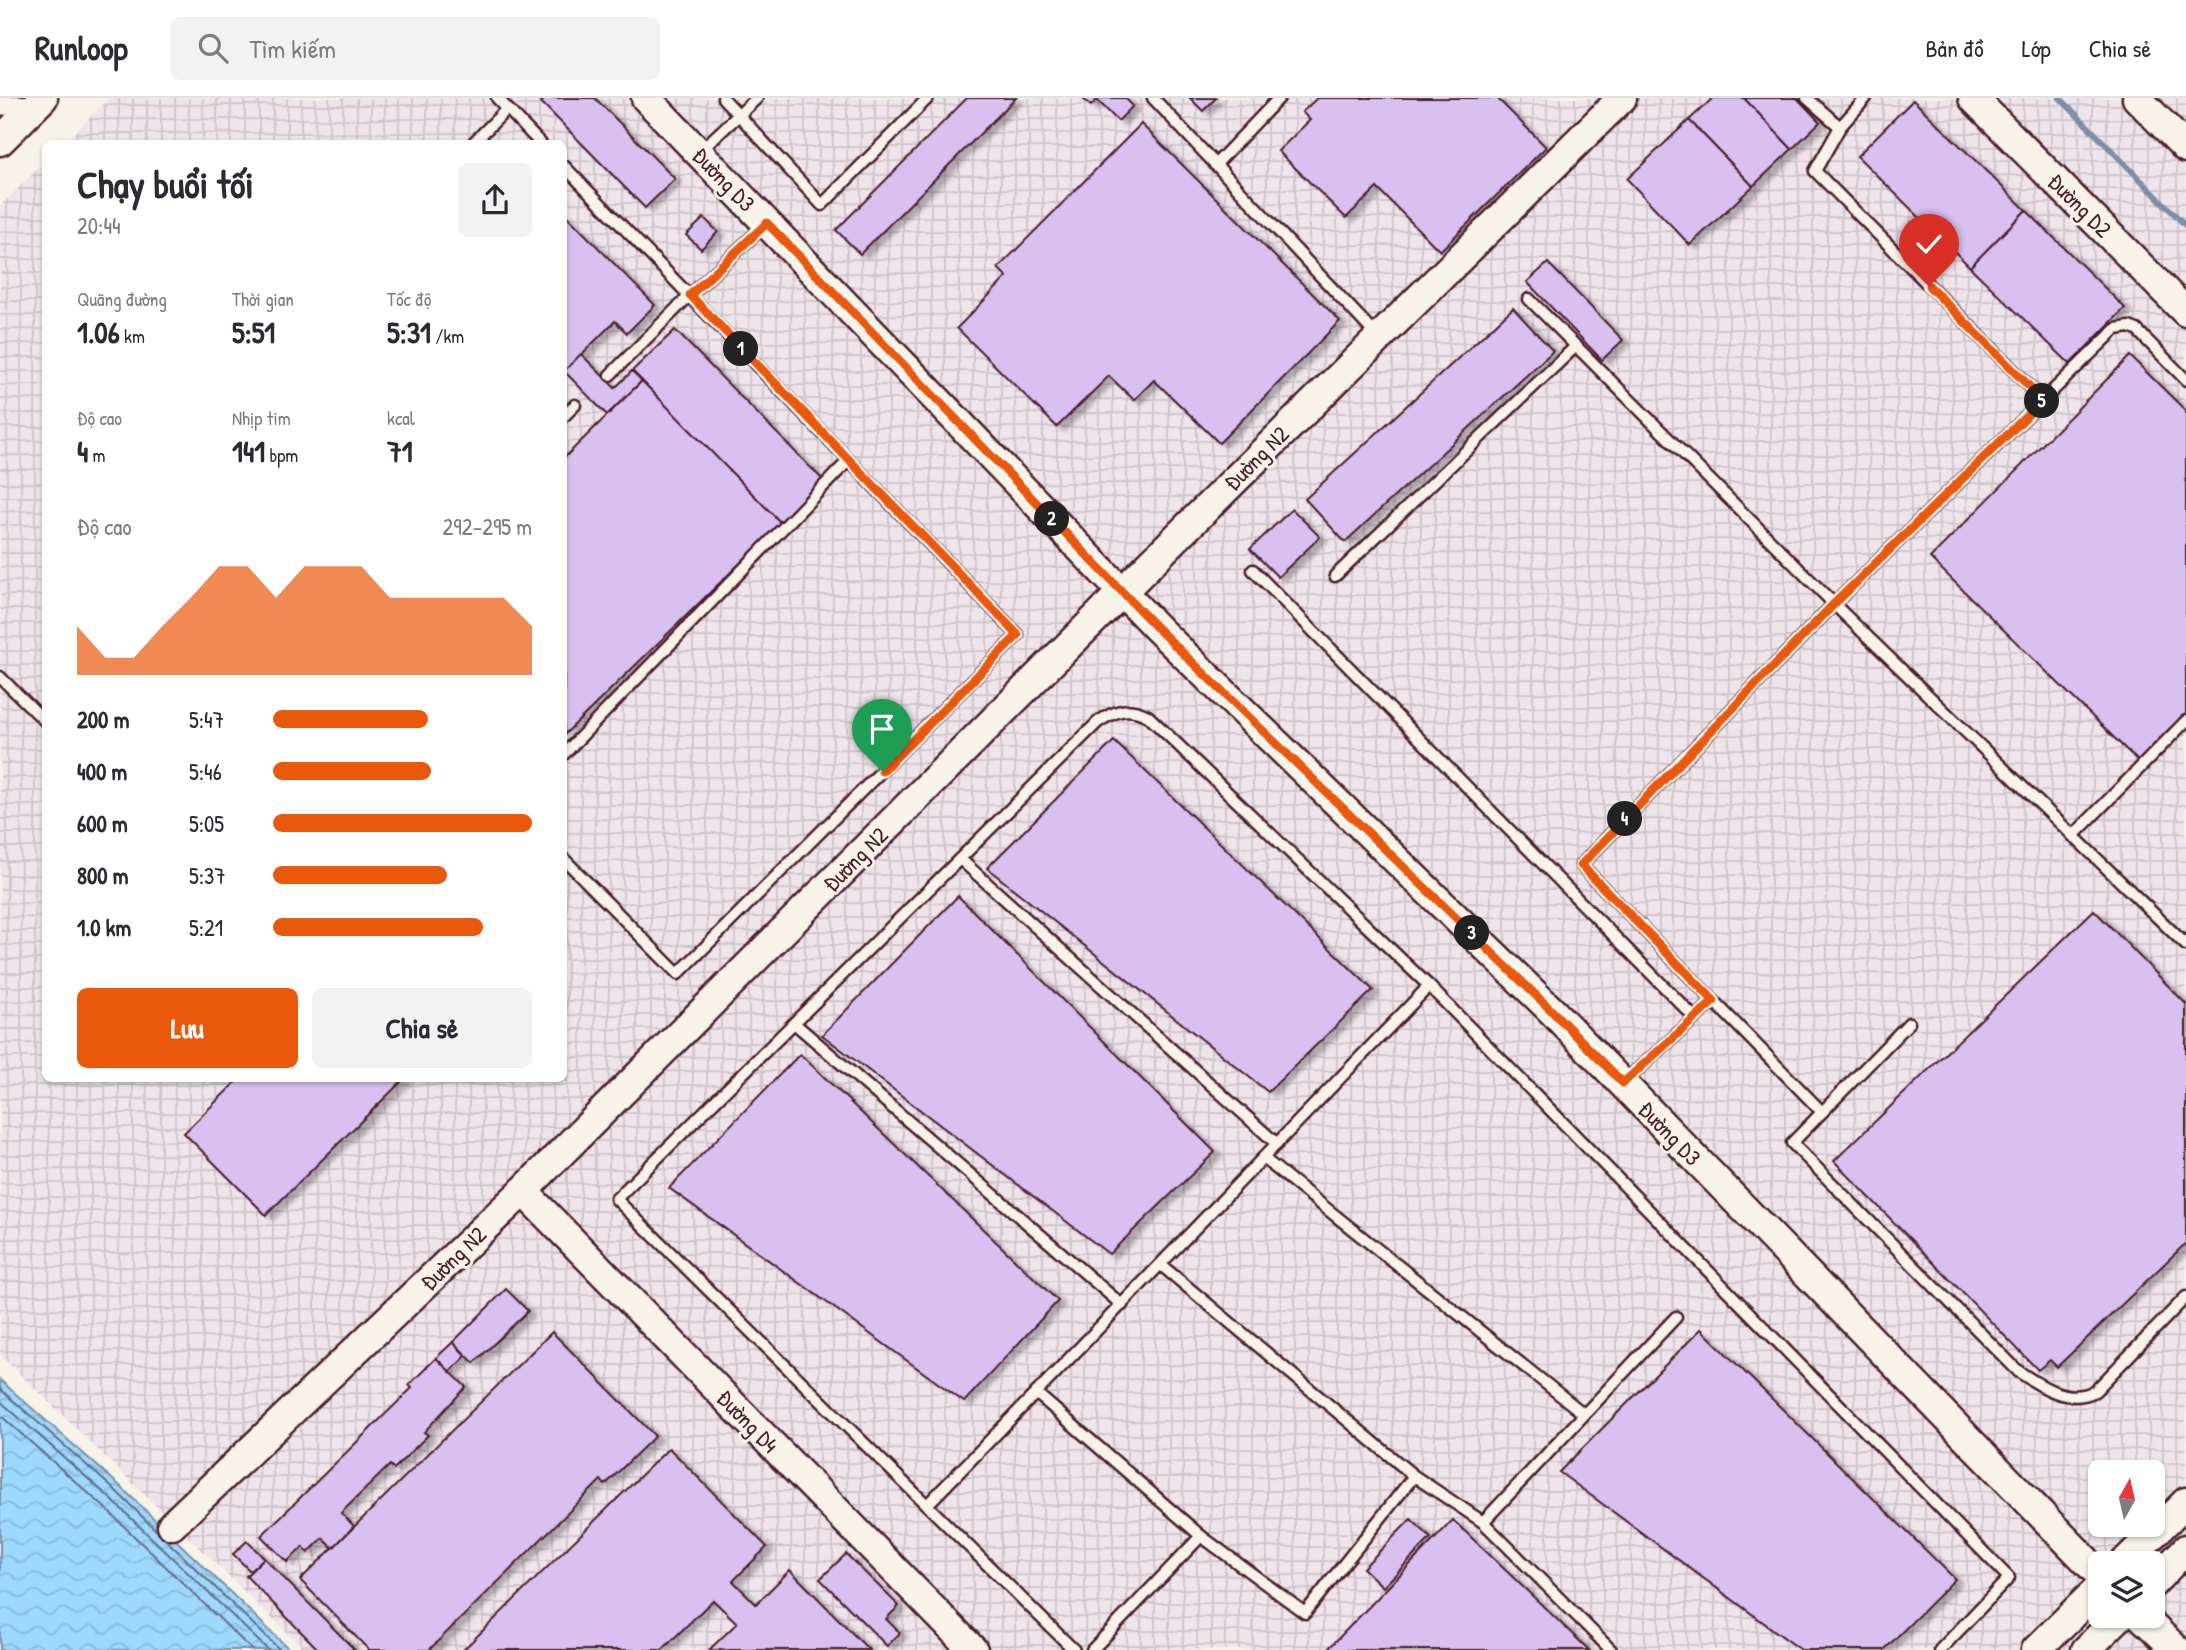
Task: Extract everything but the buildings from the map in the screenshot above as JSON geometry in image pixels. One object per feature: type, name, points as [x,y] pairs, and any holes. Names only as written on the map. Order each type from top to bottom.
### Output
[{"type":"street","name":"Đường D3","points":[[646,98],[1122,592],[1551,1010],[2088,1563]]},
{"type":"street","name":"Đường N2","points":[[172,1525],[523,1191],[1378,337],[1622,98]]},
{"type":"street","name":"Đường D2","points":[[1973,98],[2186,312]]},
{"type":"street","points":[[2137,98],[2186,148]]},
{"type":"street","points":[[0,105],[39,102]]},
{"type":"street","points":[[0,141],[39,102]]},
{"type":"street","name":"Đường D4","points":[[523,1191],[973,1650]]},
{"type":"street","points":[[2136,1551],[2186,1502]]},
{"type":"street","points":[[2165,1571],[2186,1549]]},
{"type":"street","points":[[2036,1650],[2088,1599]]},
{"type":"street","points":[[2086,1650],[2108,1628]]},
{"type":"street","points":[[2154,1628],[2177,1650]]},
{"type":"lane","points":[[496,98],[537,140]]},
{"type":"lane","points":[[723,98],[822,205],[928,98]]},
{"type":"lane","points":[[698,153],[757,98]]},
{"type":"lane","points":[[1153,98],[1378,337]]},
{"type":"lane","points":[[1215,165],[1279,98]]},
{"type":"lane","points":[[1807,98],[1840,127]]},
{"type":"lane","points":[[1866,98],[1840,127],[1815,171],[2043,400]]},
{"type":"lane","points":[[476,140],[507,109]]},
{"type":"lane","points":[[567,169],[1018,635],[678,974],[567,862]]},
{"type":"lane","points":[[610,375],[767,223]]},
{"type":"lane","points":[[1529,299],[1834,604],[2186,945]]},
{"type":"lane","points":[[1822,1112],[1581,865],[1834,604],[2116,329],[2122,327],[2137,330],[2186,380]]},
{"type":"lane","points":[[1335,576],[1576,346]]},
{"type":"lane","points":[[567,413],[575,405]]},
{"type":"lane","points":[[567,751],[849,460]]},
{"type":"lane","points":[[1253,570],[1695,1018]]},
{"type":"lane","points":[[0,677],[42,718]]},
{"type":"lane","points":[[1074,1650],[616,1199],[1098,722],[1124,709],[1148,716],[1429,986],[2008,1578],[1940,1650]]},
{"type":"lane","points":[[2073,836],[2186,721]]},
{"type":"lane","points":[[960,859],[1277,1144]]},
{"type":"lane","points":[[927,1505],[1429,986]]},
{"type":"lane","points":[[1623,1083],[1714,1001]]},
{"type":"lane","points":[[794,1023],[1122,1305]]},
{"type":"lane","points":[[1909,1023],[1792,1143],[2018,1371],[2046,1390],[2083,1397],[2095,1391],[2186,1297]]},
{"type":"lane","points":[[1263,1158],[1584,1415]]},
{"type":"lane","points":[[1161,1265],[1414,1476],[1483,1522],[1611,1650]]},
{"type":"lane","points":[[1483,1522],[1676,1317]]},
{"type":"lane","points":[[1037,1393],[1201,1536],[1305,1614],[1414,1476]]},
{"type":"lane","points":[[1092,1650],[1201,1536]]},
{"type":"shaded area","points":[[110,98],[2186,98],[2186,1650],[305,1650],[0,1355],[0,206],[42,165],[42,1082],[567,1082],[567,140],[67,140]]},
{"type":"water","points":[[0,1380],[120,1486],[290,1650],[0,1650]]},
{"type":"waterway","points":[[2060,98],[2186,226]]},
{"type":"route","points":[[882,771],[1018,635],[690,295],[767,223],[1158,629],[1623,1083],[1714,1001],[1581,865],[1834,604],[2043,400],[1929,286]]}]
